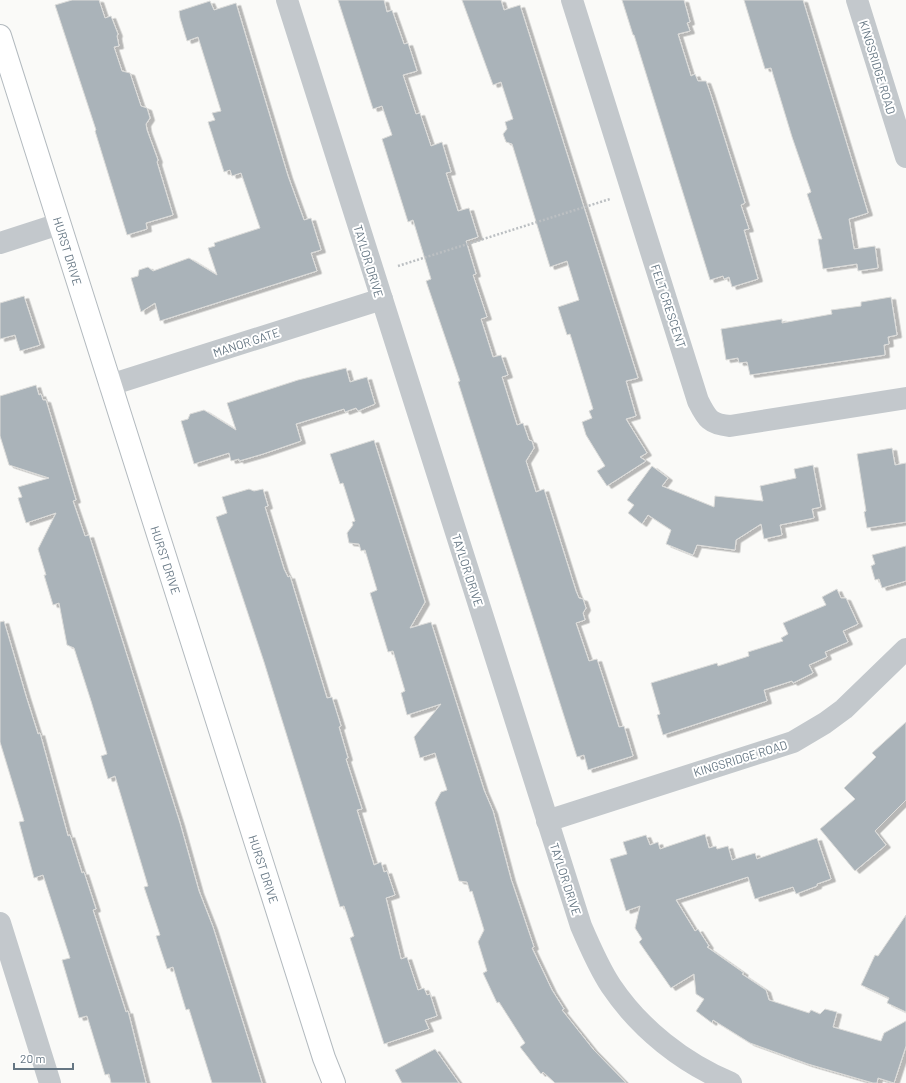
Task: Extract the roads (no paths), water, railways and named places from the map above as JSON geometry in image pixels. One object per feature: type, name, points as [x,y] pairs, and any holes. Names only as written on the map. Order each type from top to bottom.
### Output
[{"type":"street","name":"TAYLOR DRIVE","points":[[287,0],[581,926],[611,986],[634,1015],[658,1039],[711,1075],[731,1083]]},
{"type":"street","name":"FELT CRESCENT","points":[[572,0],[698,401],[706,417],[717,425],[730,426],[906,398]]},
{"type":"street","name":"KINGSRIDGE ROAD","points":[[857,0],[906,157]]},
{"type":"street","name":"HURST DRIVE","points":[[0,36],[324,1058],[334,1083]]},
{"type":"street","points":[[0,243],[59,224]]},
{"type":"street","name":"MANOR GATE","points":[[110,385],[382,299]]},
{"type":"street","name":"KINGSRIDGE ROAD","points":[[547,821],[793,742],[825,723],[844,709],[906,649]]},
{"type":"street","points":[[0,924],[50,1083]]}]
